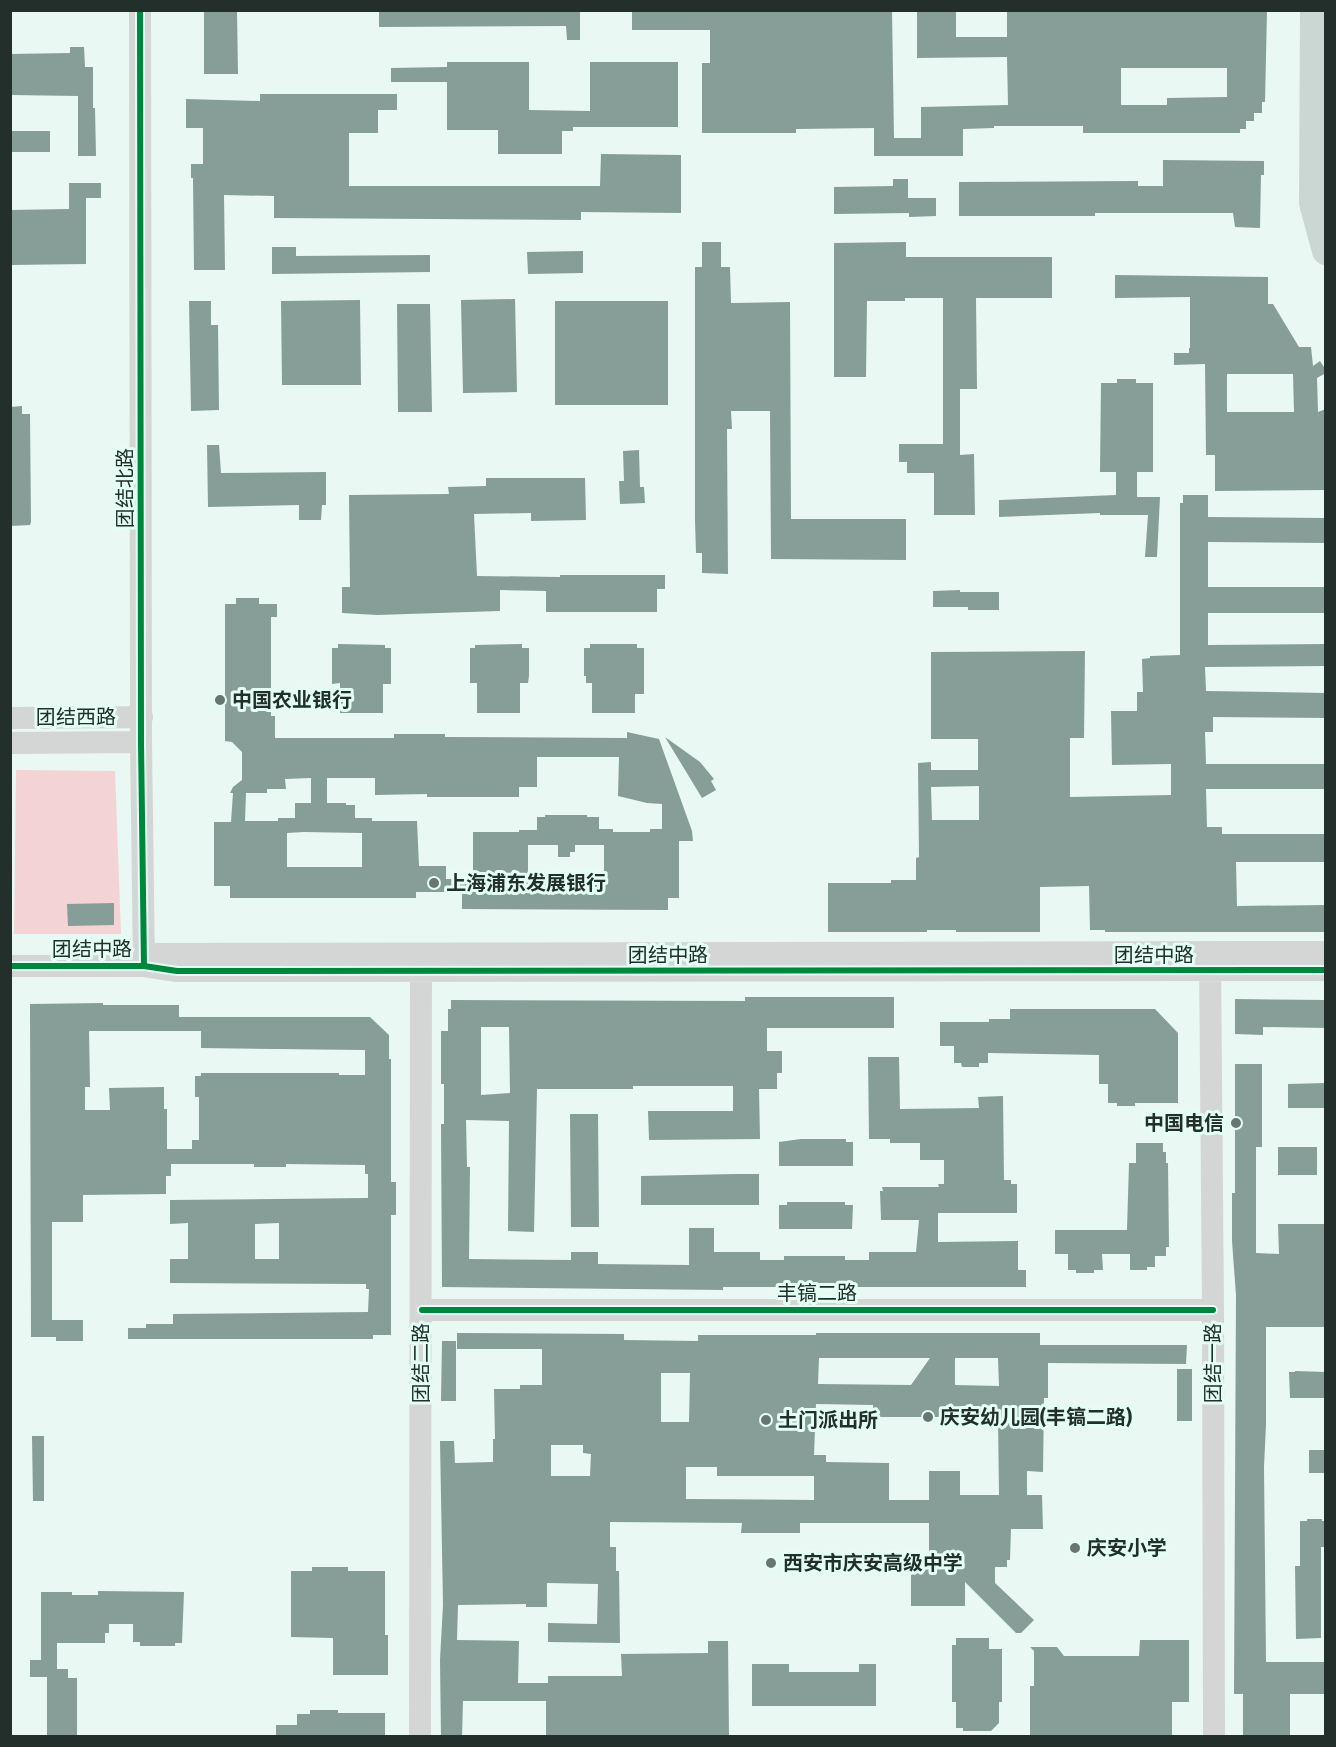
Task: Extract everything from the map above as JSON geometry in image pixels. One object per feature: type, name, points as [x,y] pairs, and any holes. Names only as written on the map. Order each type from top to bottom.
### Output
[{"type":"main road","points":[[1314,10],[1313,203],[1326,250]]},
{"type":"street","name":"团结北路","points":[[140,10],[141,742],[144,960]]},
{"type":"street","name":"团结西路","points":[[10,718],[142,717]]},
{"type":"street","name":"团结西路","points":[[10,743],[141,742]]},
{"type":"street","name":"团结中路","points":[[1210,962],[1326,952]]},
{"type":"street","name":"团结中路","points":[[10,954],[144,960],[421,962],[1210,962],[1326,970]]},
{"type":"street","name":"团结中路","points":[[10,966],[144,960]]},
{"type":"street","name":"团结二路","points":[[420,1737],[421,962]]},
{"type":"street","name":"团结一路","points":[[1210,962],[1214,1737]]},
{"type":"street","name":"丰镐二路","points":[[422,1310],[1213,1310]]},
{"type":"shaded area","points":[[16,770],[115,771],[121,934],[14,934]]},
{"type":"building","points":[[204,10],[237,10],[238,74],[204,74]]},
{"type":"building","points":[[379,10],[580,10],[580,40],[567,40],[566,26],[379,27]]},
{"type":"building","points":[[632,10],[892,10],[894,138],[921,138],[921,107],[1008,105],[1007,57],[917,58],[917,10],[956,10],[956,37],[1007,37],[1007,10],[1267,10],[1265,102],[1262,102],[1262,113],[1254,113],[1254,121],[1246,121],[1246,129],[1240,129],[1240,133],[1083,133],[1083,126],[994,126],[994,128],[963,129],[963,156],[874,156],[874,128],[796,129],[796,133],[702,133],[702,63],[710,63],[710,30],[632,30]],"holes":[[[1121,68],[1227,68],[1227,97],[1167,98],[1167,105],[1121,105]]]},
{"type":"building","points":[[70,47],[84,47],[85,67],[93,67],[96,156],[78,156],[78,96],[10,95],[10,54],[70,53]]},
{"type":"building","points":[[447,62],[529,62],[529,110],[590,111],[590,62],[678,62],[678,127],[573,127],[573,131],[562,131],[562,154],[498,154],[498,130],[447,130],[447,82],[391,82],[391,68],[447,67]]},
{"type":"building","points":[[260,94],[397,94],[397,110],[378,110],[378,133],[349,133],[349,186],[600,186],[601,154],[681,155],[681,213],[581,212],[581,220],[274,218],[274,196],[224,195],[225,270],[194,270],[191,164],[203,164],[203,128],[186,128],[186,99],[260,101]]},
{"type":"building","points":[[10,131],[50,131],[50,152],[10,152]]},
{"type":"building","points":[[1163,160],[1264,161],[1264,175],[1261,175],[1260,228],[1235,227],[1233,213],[959,216],[959,182],[1138,181],[1138,186],[1163,186]]},
{"type":"building","points":[[893,179],[908,179],[908,198],[936,198],[936,216],[909,217],[909,213],[834,214],[834,187],[893,186]]},
{"type":"building","points":[[69,183],[101,183],[101,198],[86,198],[86,264],[10,265],[10,210],[69,209]]},
{"type":"building","points":[[702,242],[721,242],[721,267],[730,267],[731,303],[790,302],[791,519],[906,519],[906,560],[771,559],[770,411],[731,411],[732,429],[727,429],[728,574],[702,573],[702,553],[696,553],[695,521],[695,267],[702,267]]},
{"type":"building","points":[[906,242],[906,257],[1052,257],[1052,298],[976,298],[977,389],[960,389],[960,455],[974,454],[975,515],[934,515],[934,473],[907,473],[907,462],[899,462],[899,444],[943,444],[943,298],[867,301],[866,377],[834,377],[834,243]]},
{"type":"building","points":[[272,247],[296,247],[296,256],[430,255],[430,272],[272,274]]},
{"type":"building","points":[[583,251],[583,273],[528,274],[527,252]]},
{"type":"building","points":[[1115,275],[1268,277],[1268,304],[1273,304],[1299,347],[1311,347],[1313,366],[1320,361],[1326,370],[1326,373],[1317,378],[1318,412],[1326,409],[1326,490],[1215,491],[1215,455],[1206,455],[1205,364],[1174,365],[1174,353],[1189,353],[1190,297],[1115,298]],"holes":[[[1227,374],[1293,374],[1294,412],[1227,412]]]},
{"type":"building","points":[[515,299],[517,392],[463,393],[461,300]]},
{"type":"building","points":[[360,300],[361,385],[282,385],[281,301]]},
{"type":"building","points":[[189,301],[211,301],[211,325],[218,325],[219,410],[191,411]]},
{"type":"building","points":[[555,301],[668,301],[668,405],[555,405]]},
{"type":"building","points":[[397,304],[430,304],[432,412],[398,412]]},
{"type":"building","points":[[1117,379],[1136,379],[1136,383],[1153,383],[1153,472],[1137,472],[1137,497],[1160,497],[1157,557],[1145,557],[1148,515],[1100,515],[1100,513],[999,517],[999,500],[1116,495],[1116,472],[1100,472],[1101,383],[1117,383]]},
{"type":"building","points":[[22,406],[22,414],[30,414],[31,522],[30,525],[10,526],[10,407]]},
{"type":"building","points":[[207,445],[219,445],[221,473],[326,472],[326,505],[322,505],[321,520],[299,520],[299,505],[208,507]]},
{"type":"building","points":[[639,450],[640,487],[644,487],[645,503],[620,504],[619,481],[624,481],[623,451]]},
{"type":"building","points":[[486,478],[585,478],[586,520],[531,521],[531,513],[474,514],[477,576],[665,575],[665,589],[657,589],[657,612],[546,612],[546,591],[500,590],[500,611],[377,615],[342,613],[342,587],[350,587],[349,495],[449,494],[448,487],[486,486]]},
{"type":"building","points":[[1183,495],[1208,495],[1208,517],[1326,518],[1326,543],[1208,542],[1208,587],[1326,587],[1326,613],[1208,613],[1208,645],[1326,644],[1326,666],[1205,667],[1206,691],[1326,693],[1326,718],[1213,717],[1213,732],[1205,732],[1206,764],[1326,764],[1326,789],[1206,789],[1207,827],[1222,827],[1222,834],[1326,834],[1326,862],[1236,862],[1237,906],[1326,905],[1326,932],[1105,932],[1105,930],[1090,930],[1089,886],[1040,887],[1040,932],[927,930],[927,932],[828,932],[828,883],[891,883],[891,880],[916,880],[916,858],[919,857],[918,763],[931,762],[931,770],[978,770],[978,739],[931,739],[931,652],[1085,651],[1084,738],[1070,738],[1070,797],[1171,795],[1171,764],[1112,765],[1111,711],[1137,711],[1137,692],[1143,692],[1142,659],[1150,658],[1150,656],[1180,655],[1180,503],[1183,503]],"holes":[[[979,786],[979,820],[932,820],[931,787]]]},
{"type":"building","points":[[960,590],[960,592],[999,592],[999,610],[933,607],[933,591]]},
{"type":"building","points":[[236,598],[259,598],[259,604],[277,604],[277,617],[271,617],[271,716],[275,716],[275,738],[394,738],[394,734],[445,734],[445,737],[627,738],[627,732],[659,739],[692,831],[693,841],[679,841],[679,898],[668,898],[668,910],[462,909],[462,892],[416,892],[416,898],[230,898],[230,886],[214,886],[214,822],[231,822],[233,793],[230,793],[233,787],[242,780],[242,752],[232,742],[225,741],[225,604],[236,604]],"holes":[[[537,757],[619,757],[618,796],[662,804],[662,829],[650,829],[650,832],[613,832],[613,829],[599,829],[599,817],[545,815],[545,817],[537,817],[537,830],[473,832],[473,879],[446,879],[446,866],[419,866],[417,821],[372,821],[372,818],[355,818],[355,805],[327,803],[327,778],[375,778],[375,795],[519,797],[519,787],[537,787]],[[311,778],[311,803],[295,803],[295,818],[278,818],[278,821],[245,821],[246,793],[267,793],[267,789],[286,789],[285,779]],[[287,833],[362,833],[362,867],[287,867]],[[528,845],[558,845],[558,857],[570,857],[570,852],[575,852],[575,845],[604,845],[604,880],[528,879]]]},
{"type":"building","points":[[338,644],[385,645],[385,648],[391,648],[391,684],[383,684],[383,713],[340,713],[340,683],[332,684],[332,648],[338,648]]},
{"type":"building","points":[[522,644],[522,648],[529,648],[529,676],[528,683],[520,683],[520,713],[477,713],[477,683],[470,683],[470,648],[475,648],[475,645]]},
{"type":"building","points":[[590,644],[637,644],[637,648],[644,648],[644,694],[635,694],[635,713],[592,713],[592,683],[586,683],[586,676],[584,676],[584,648],[590,648]]},
{"type":"building","points":[[665,737],[700,762],[714,779],[711,781],[716,790],[702,798]]},
{"type":"building","points":[[114,903],[114,925],[68,926],[67,904]]},
{"type":"building","points":[[745,997],[894,997],[894,1028],[767,1028],[767,1051],[782,1051],[782,1073],[777,1073],[777,1089],[759,1089],[760,1139],[649,1140],[648,1111],[733,1111],[733,1086],[537,1089],[534,1232],[508,1231],[509,1121],[466,1120],[467,1167],[470,1167],[469,1259],[571,1260],[571,1252],[598,1252],[598,1264],[689,1265],[689,1228],[714,1228],[714,1252],[760,1252],[760,1260],[784,1260],[784,1256],[845,1256],[845,1260],[869,1260],[869,1252],[916,1252],[919,1220],[881,1220],[880,1191],[883,1191],[882,1187],[939,1187],[938,1184],[944,1184],[944,1160],[920,1160],[920,1143],[890,1143],[890,1139],[869,1139],[868,1057],[899,1057],[900,1109],[979,1108],[978,1097],[1003,1096],[1004,1180],[1011,1180],[1011,1184],[1017,1184],[1017,1213],[938,1213],[938,1242],[1018,1241],[1018,1270],[1026,1270],[1026,1287],[723,1287],[723,1290],[442,1287],[441,1124],[444,1124],[444,1084],[441,1084],[441,1031],[448,1031],[448,1009],[451,1009],[451,1000],[745,1001]],"holes":[[[481,1027],[509,1027],[510,1093],[481,1095]]]},
{"type":"building","points":[[1235,999],[1326,1000],[1326,1028],[1263,1027],[1263,1035],[1235,1034]]},
{"type":"building","points":[[30,1004],[179,1005],[179,1017],[370,1017],[389,1035],[389,1059],[391,1059],[391,1182],[396,1182],[396,1215],[391,1215],[391,1335],[373,1335],[373,1339],[128,1339],[128,1328],[146,1328],[146,1324],[173,1324],[173,1314],[368,1312],[369,1289],[366,1289],[366,1284],[170,1283],[170,1259],[188,1259],[188,1223],[170,1224],[170,1200],[368,1198],[368,1174],[365,1174],[365,1165],[286,1164],[286,1167],[254,1167],[254,1164],[171,1164],[171,1176],[166,1176],[166,1194],[83,1195],[83,1222],[52,1222],[52,1320],[83,1320],[83,1341],[56,1341],[56,1337],[31,1337]],"holes":[[[89,1031],[201,1031],[201,1048],[365,1050],[365,1075],[201,1073],[201,1076],[195,1076],[195,1097],[199,1097],[199,1140],[192,1140],[192,1149],[167,1149],[167,1109],[164,1109],[164,1087],[109,1088],[110,1110],[85,1110],[85,1087],[90,1087]],[[279,1223],[279,1259],[255,1259],[255,1224]]]},
{"type":"building","points":[[1010,1009],[1155,1009],[1178,1033],[1178,1103],[1135,1103],[1135,1106],[1117,1106],[1117,1103],[1108,1103],[1108,1084],[1099,1084],[1099,1055],[988,1053],[988,1063],[979,1063],[979,1067],[962,1067],[961,1063],[954,1063],[954,1046],[940,1046],[940,1022],[989,1022],[989,1019],[1010,1019]]},
{"type":"building","points":[[1235,1064],[1262,1064],[1262,1147],[1256,1147],[1256,1253],[1279,1254],[1278,1224],[1326,1224],[1326,1327],[1266,1327],[1264,1467],[1266,1662],[1326,1662],[1326,1694],[1290,1694],[1290,1737],[1243,1737],[1243,1694],[1234,1694],[1236,1295],[1232,1241],[1232,1193],[1235,1193]]},
{"type":"building","points":[[1326,1083],[1326,1108],[1288,1108],[1288,1084]]},
{"type":"building","points":[[570,1114],[598,1114],[599,1227],[571,1227]]},
{"type":"building","points":[[801,1139],[846,1139],[846,1142],[853,1142],[853,1166],[779,1166],[779,1142]]},
{"type":"building","points":[[1136,1143],[1163,1143],[1163,1152],[1166,1152],[1169,1247],[1166,1247],[1166,1256],[1155,1256],[1155,1267],[1147,1267],[1147,1270],[1130,1270],[1130,1254],[1102,1254],[1103,1270],[1094,1270],[1094,1273],[1076,1273],[1076,1270],[1068,1270],[1068,1254],[1055,1254],[1055,1230],[1127,1230],[1129,1163],[1136,1163]]},
{"type":"building","points":[[1278,1147],[1317,1147],[1317,1175],[1278,1175]]},
{"type":"building","points":[[759,1174],[759,1205],[641,1205],[641,1176]]},
{"type":"building","points":[[787,1202],[845,1202],[845,1205],[853,1205],[852,1229],[779,1229],[779,1205],[787,1205]]},
{"type":"building","points":[[457,1333],[624,1334],[624,1340],[698,1341],[698,1335],[1040,1333],[1040,1345],[1187,1345],[1186,1364],[1048,1363],[1048,1398],[1044,1398],[1043,1472],[1027,1471],[1027,1495],[1042,1495],[1043,1529],[1011,1529],[1010,1560],[1007,1560],[1007,1567],[995,1567],[995,1583],[1034,1620],[1021,1633],[1016,1633],[965,1582],[965,1606],[911,1606],[911,1559],[929,1558],[929,1523],[800,1523],[800,1533],[741,1533],[742,1523],[610,1522],[610,1547],[616,1547],[616,1571],[619,1571],[620,1643],[548,1642],[548,1623],[597,1624],[598,1584],[547,1583],[547,1607],[526,1607],[526,1604],[458,1605],[457,1640],[519,1641],[518,1683],[548,1683],[548,1676],[622,1676],[621,1654],[708,1653],[708,1641],[728,1641],[729,1737],[546,1737],[546,1701],[463,1701],[462,1737],[441,1737],[440,1660],[443,1605],[440,1441],[454,1441],[455,1463],[493,1462],[494,1389],[520,1389],[520,1385],[542,1385],[542,1349],[457,1349]],"holes":[[[819,1358],[930,1358],[911,1385],[818,1384]],[[955,1358],[998,1358],[999,1386],[955,1385]],[[661,1373],[690,1373],[689,1422],[661,1422]],[[816,1404],[873,1405],[873,1417],[998,1417],[999,1495],[960,1495],[960,1471],[929,1471],[929,1500],[889,1500],[889,1463],[826,1462],[826,1455],[814,1455]],[[551,1445],[583,1445],[583,1453],[591,1454],[590,1476],[551,1476]],[[686,1467],[717,1467],[717,1476],[814,1476],[814,1500],[686,1499]]]},
{"type":"building","points":[[442,1341],[456,1341],[456,1401],[441,1401]]},
{"type":"building","points":[[1177,1369],[1192,1369],[1192,1421],[1177,1421]]},
{"type":"building","points":[[1289,1372],[1326,1372],[1326,1398],[1290,1398]]},
{"type":"building","points":[[32,1436],[44,1436],[44,1501],[33,1501]]},
{"type":"building","points":[[1309,1450],[1326,1450],[1326,1473],[1309,1473]]},
{"type":"building","points":[[1307,1519],[1326,1521],[1326,1547],[1321,1547],[1321,1638],[1296,1639],[1295,1566],[1300,1566],[1300,1521],[1307,1521]]},
{"type":"building","points":[[312,1567],[348,1567],[348,1571],[385,1571],[385,1635],[388,1635],[388,1675],[333,1675],[333,1638],[291,1637],[291,1571],[312,1571]]},
{"type":"building","points":[[98,1591],[184,1592],[182,1643],[175,1643],[175,1646],[140,1646],[140,1642],[133,1642],[133,1624],[109,1624],[109,1633],[105,1633],[105,1643],[57,1643],[57,1669],[68,1669],[68,1678],[77,1678],[77,1737],[47,1737],[47,1677],[30,1677],[30,1660],[41,1660],[41,1592],[98,1595]]},
{"type":"building","points":[[956,1638],[989,1638],[989,1649],[1002,1649],[1002,1702],[999,1702],[999,1723],[991,1731],[963,1731],[963,1728],[956,1728],[956,1702],[952,1702],[952,1645],[956,1645]]},
{"type":"building","points":[[1140,1640],[1189,1640],[1189,1702],[1172,1702],[1172,1737],[1030,1737],[1030,1686],[1034,1686],[1034,1651],[1030,1647],[1057,1647],[1064,1656],[1139,1656]]},
{"type":"building","points":[[752,1664],[789,1664],[789,1672],[859,1672],[859,1664],[876,1664],[876,1706],[752,1706]]},
{"type":"building","points":[[310,1710],[338,1710],[338,1713],[385,1713],[385,1737],[276,1737],[276,1725],[297,1725],[297,1714],[310,1714]]},
{"type":"cycle path","points":[[140,10],[141,742],[144,966]]},
{"type":"cycle path","points":[[10,966],[144,966],[177,971],[1326,970]]},
{"type":"cycle path","points":[[422,1310],[1213,1310]]},
{"type":"place","name":"中国农业银行","points":[[220,700]]},
{"type":"place","name":"上海浦东发展银行","points":[[434,883]]},
{"type":"place","name":"中国电信","points":[[1236,1123]]},
{"type":"place","name":"庆安幼儿园(丰镐二路)","points":[[928,1417]]},
{"type":"place","name":"土门派出所","points":[[766,1420]]},
{"type":"place","name":"庆安小学","points":[[1075,1548]]},
{"type":"place","name":"西安市庆安高级中学","points":[[771,1563]]}]
